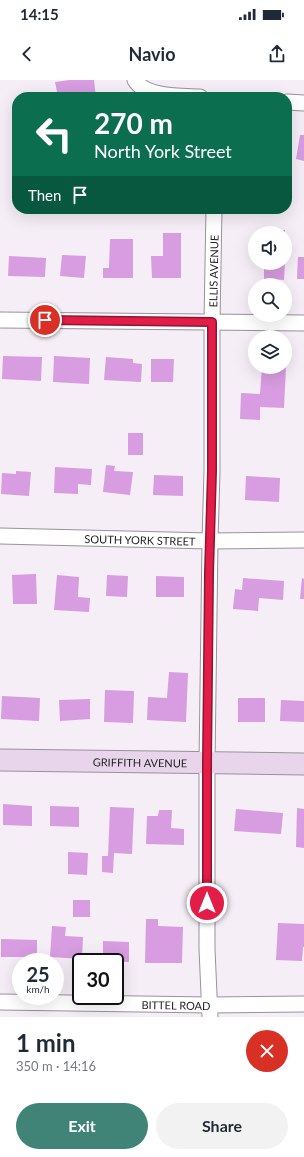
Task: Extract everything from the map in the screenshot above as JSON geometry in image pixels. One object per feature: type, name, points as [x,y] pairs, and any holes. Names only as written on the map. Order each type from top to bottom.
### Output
[{"type":"street","points":[[135,80],[136,83],[147,90],[154,92]]},
{"type":"street","points":[[292,102],[304,103]]},
{"type":"street","name":"ELLIS AVENUE","points":[[210,1011],[207,949],[207,763],[212,471],[214,214]]},
{"type":"street","points":[[0,320],[304,323]]},
{"type":"street","name":"SOUTH YORK STREET","points":[[0,536],[210,541],[304,540]]},
{"type":"street","name":"GRIFFITH AVENUE","points":[[0,760],[304,764]]},
{"type":"street","name":"BITTEL ROAD","points":[[0,1002],[210,1011],[304,1004]]},
{"type":"building","points":[[70,80],[94,80],[95,92],[57,92],[55,82]]},
{"type":"building","points":[[300,135],[304,135],[304,161],[296,159]]},
{"type":"building","points":[[163,233],[181,233],[181,278],[152,278],[151,256],[163,256]]},
{"type":"building","points":[[110,239],[133,239],[133,278],[103,278],[103,268],[109,268]]},
{"type":"building","points":[[62,255],[86,256],[84,278],[60,276]]},
{"type":"building","points":[[9,256],[46,258],[45,277],[8,276]]},
{"type":"building","points":[[298,257],[304,257],[304,279],[297,279]]},
{"type":"building","points":[[264,270],[285,270],[284,278],[264,278]]},
{"type":"building","points":[[3,356],[42,357],[41,381],[2,379]]},
{"type":"building","points":[[54,356],[90,358],[89,384],[53,382]]},
{"type":"building","points":[[106,357],[133,359],[133,363],[142,364],[141,382],[104,380]]},
{"type":"building","points":[[151,359],[174,359],[173,382],[151,382]]},
{"type":"building","points":[[261,374],[286,374],[284,408],[260,407],[260,420],[240,419],[241,393],[260,394]]},
{"type":"building","points":[[128,433],[143,433],[143,455],[128,455]]},
{"type":"building","points":[[106,465],[115,466],[114,471],[133,472],[130,495],[103,492]]},
{"type":"building","points":[[55,467],[92,469],[91,485],[78,484],[78,494],[54,493]]},
{"type":"building","points":[[16,471],[31,472],[29,496],[1,494],[2,473],[16,474]]},
{"type":"building","points":[[154,475],[183,476],[183,496],[153,495]]},
{"type":"building","points":[[246,476],[280,478],[279,502],[245,500]]},
{"type":"building","points":[[36,574],[37,604],[13,604],[12,575]]},
{"type":"building","points":[[57,575],[79,577],[78,597],[90,598],[89,612],[54,610]]},
{"type":"building","points":[[107,575],[128,576],[127,597],[106,596]]},
{"type":"building","points":[[156,576],[184,577],[184,597],[156,597]]},
{"type":"building","points":[[243,578],[284,581],[283,600],[259,598],[258,611],[233,609],[235,589],[242,590]]},
{"type":"building","points":[[302,578],[304,579],[304,599],[300,599]]},
{"type":"building","points":[[169,672],[188,673],[186,722],[147,720],[148,697],[167,698]]},
{"type":"building","points":[[105,690],[134,691],[133,723],[104,722]]},
{"type":"building","points":[[2,696],[40,698],[39,721],[1,719]]},
{"type":"building","points":[[238,698],[265,698],[265,722],[238,722]]},
{"type":"building","points":[[90,699],[90,719],[60,721],[59,700]]},
{"type":"building","points":[[281,700],[304,701],[304,722],[280,721]]},
{"type":"building","points":[[3,804],[32,806],[32,826],[3,825]]},
{"type":"building","points":[[50,806],[79,807],[79,827],[50,826]]},
{"type":"building","points":[[110,807],[134,808],[132,854],[114,853],[113,873],[102,872],[102,856],[108,856]]},
{"type":"building","points":[[297,808],[304,809],[304,848],[296,847]]},
{"type":"building","points":[[236,809],[283,813],[281,834],[234,831]]},
{"type":"building","points":[[159,810],[172,810],[171,828],[184,829],[184,845],[146,844],[147,816],[158,816]]},
{"type":"building","points":[[68,852],[88,853],[87,875],[68,874]]},
{"type":"building","points":[[73,900],[90,900],[90,917],[73,917]]},
{"type":"building","points":[[146,919],[158,919],[158,926],[183,927],[182,963],[145,963]]},
{"type":"building","points":[[278,923],[304,924],[304,947],[302,961],[276,960]]},
{"type":"building","points":[[52,926],[66,927],[65,936],[83,937],[82,953],[72,953],[72,958],[64,958],[64,953],[50,953]]},
{"type":"building","points":[[1,939],[37,940],[37,953],[12,953],[12,957],[1,957]]},
{"type":"building","points":[[103,941],[129,942],[129,962],[124,962],[124,953],[103,953]]},
{"type":"route","points":[[45,320],[212,322],[212,471],[209,573],[207,903]]}]
